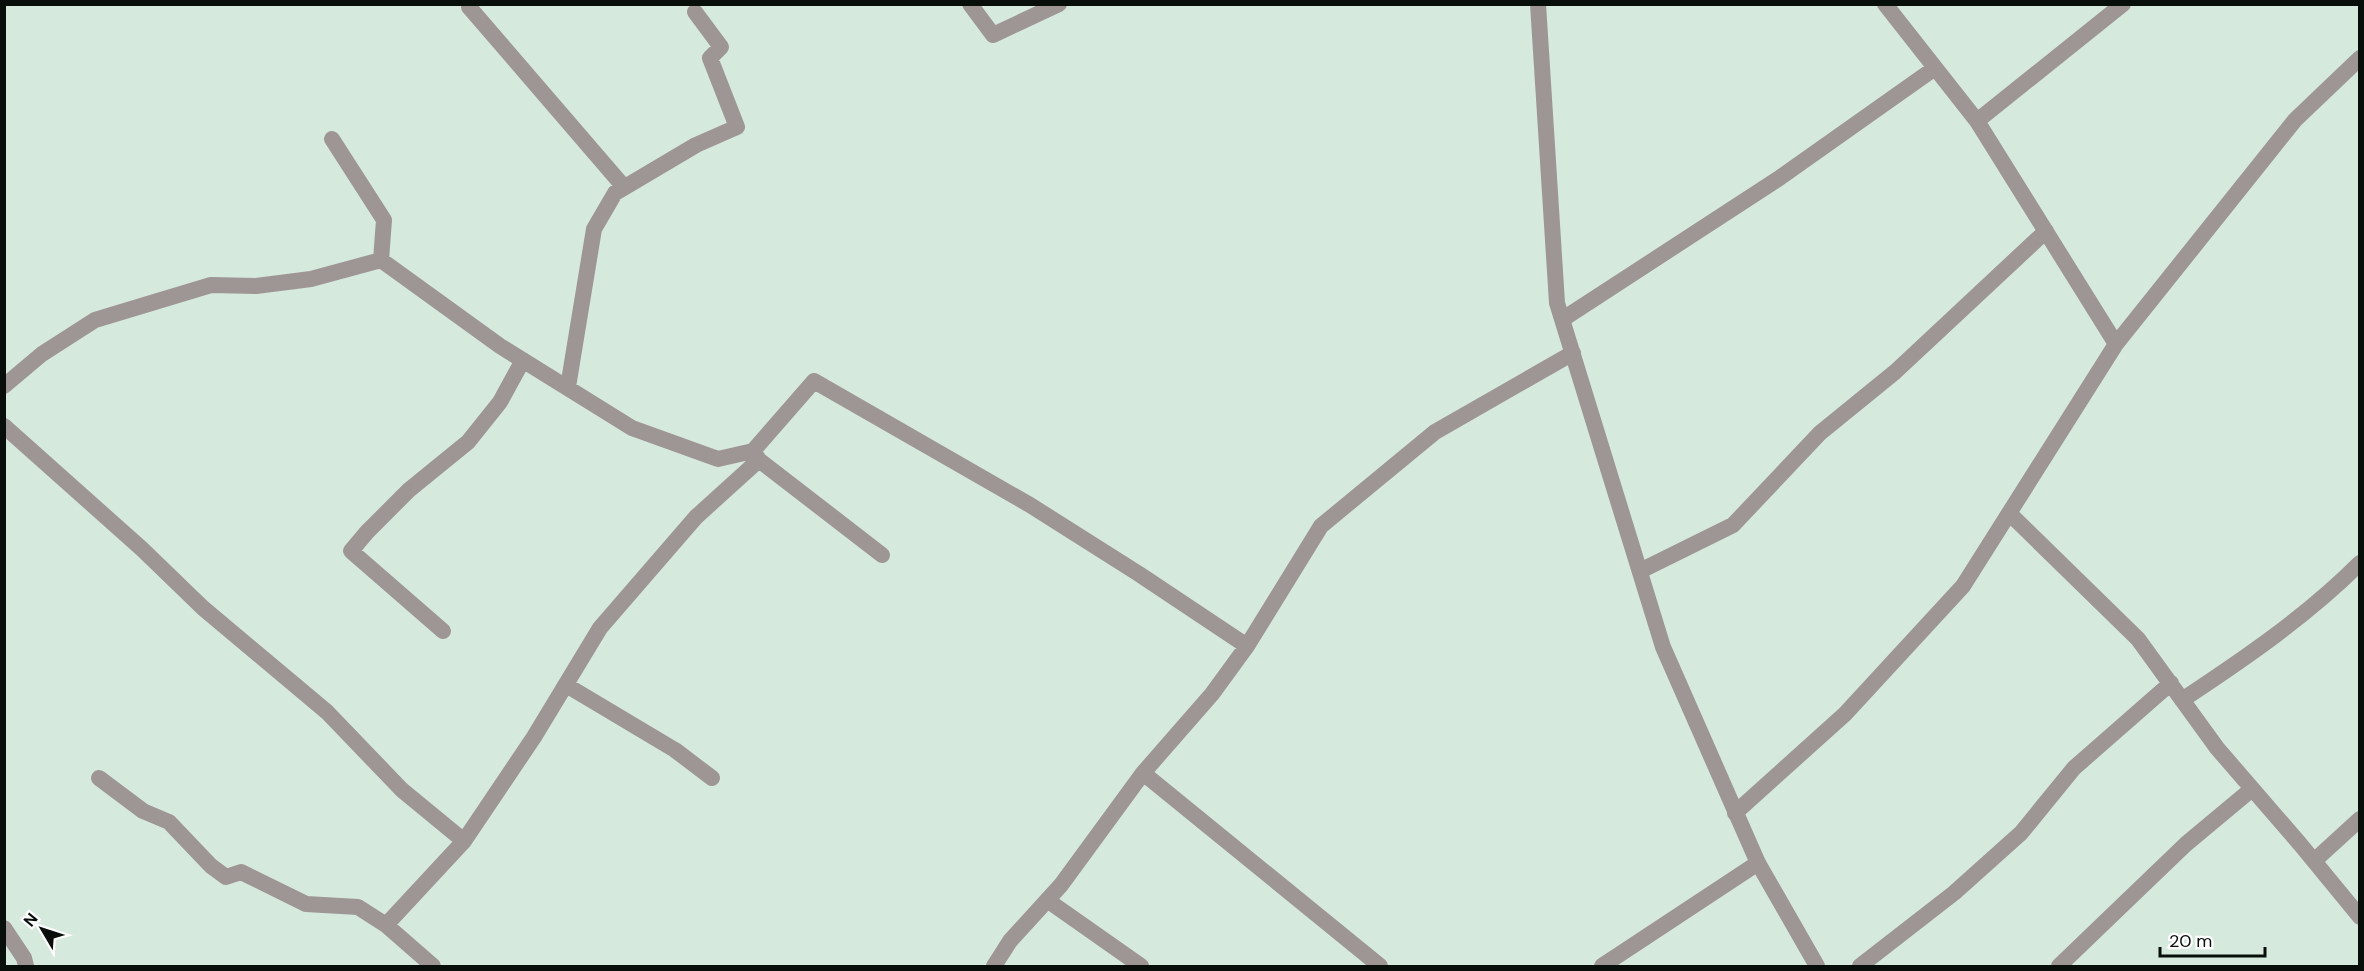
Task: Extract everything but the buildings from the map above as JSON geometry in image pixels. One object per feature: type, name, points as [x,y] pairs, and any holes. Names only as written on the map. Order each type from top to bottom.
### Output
[{"type":"street","points":[[970,4],[993,35],[1059,4]]},
{"type":"street","points":[[1538,4],[1557,303],[1663,648],[1758,863],[1817,966]]},
{"type":"street","points":[[1885,4],[1977,121],[2116,344]]},
{"type":"street","points":[[1977,121],[2123,4]]},
{"type":"street","points":[[470,7],[624,187]]},
{"type":"street","points":[[568,387],[594,229],[615,193],[696,145],[737,127],[710,57],[721,47],[695,12]]},
{"type":"street","points":[[1735,813],[1845,714],[1963,586],[2116,344],[2295,120],[2360,58]]},
{"type":"street","points":[[1563,319],[1778,178],[1935,68]]},
{"type":"street","points":[[332,139],[384,220],[381,260]]},
{"type":"street","points":[[1640,571],[1733,525],[1820,433],[1896,372],[2046,231]]},
{"type":"street","points":[[381,260],[500,346],[632,428],[718,459],[756,455],[882,555]]},
{"type":"street","points":[[4,386],[42,354],[95,320],[211,285],[256,286],[311,279],[381,260]]},
{"type":"street","points":[[994,966],[1010,941],[1061,885],[1143,773],[1212,694],[1247,646],[1322,526],[1435,432],[1573,352]]},
{"type":"street","points":[[443,631],[351,551],[410,490],[468,442],[500,402],[523,360]]},
{"type":"street","points":[[386,925],[464,841],[534,737],[600,628],[696,517],[756,455],[814,381],[1030,505],[1247,646]]},
{"type":"street","points":[[4,426],[203,608],[327,712],[402,790],[464,841]]},
{"type":"street","points":[[2009,513],[2138,639],[2217,748],[2360,917]]},
{"type":"street","points":[[2182,700],[2252,654],[2343,580],[2360,563]]},
{"type":"street","points":[[1860,966],[1954,893],[2021,833],[2074,768],[2171,683]]},
{"type":"street","points":[[566,685],[675,750],[712,777]]},
{"type":"street","points":[[1143,773],[1380,966]]},
{"type":"street","points":[[99,778],[143,811],[169,822],[211,866],[226,877],[241,872],[306,904],[358,907],[386,925],[433,966]]},
{"type":"street","points":[[2059,966],[2186,844],[2252,789]]},
{"type":"street","points":[[2314,861],[2360,819]]},
{"type":"street","points":[[1602,966],[1758,863]]},
{"type":"street","points":[[1047,900],[1141,966]]},
{"type":"street","points":[[4,928],[24,958],[26,966]]}]
